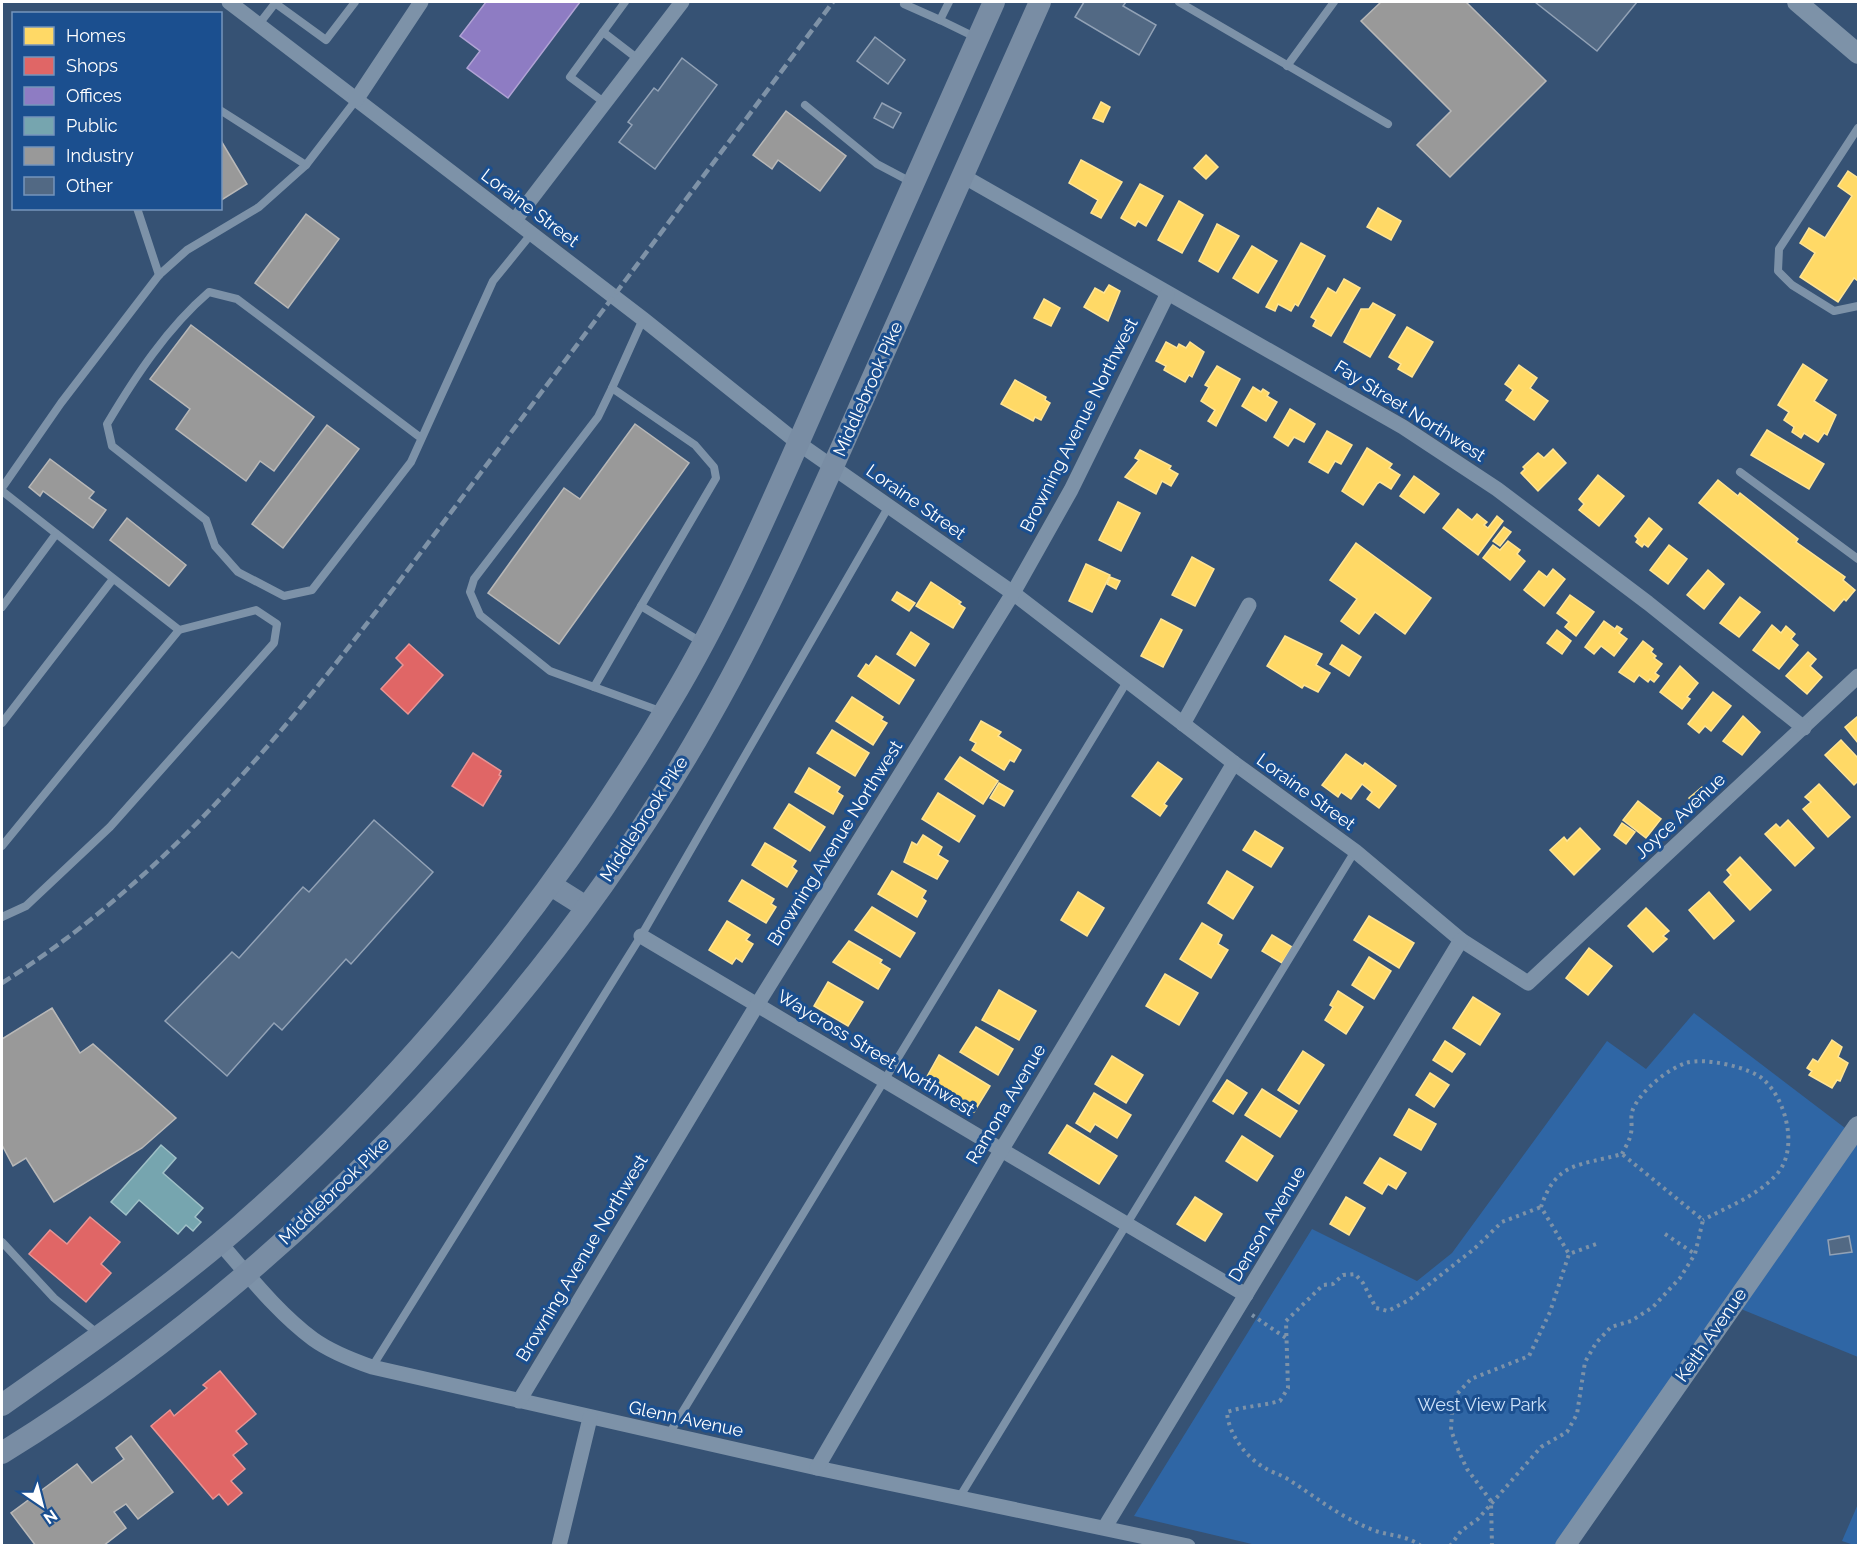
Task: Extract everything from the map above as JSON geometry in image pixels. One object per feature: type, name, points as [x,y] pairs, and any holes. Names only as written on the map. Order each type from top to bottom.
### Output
[{"type":"main road","points":[[2,1405],[101,1336],[220,1243],[315,1156],[412,1056],[459,1003],[551,885],[622,781],[664,712],[722,608],[994,2]]},
{"type":"main road","name":"Middlebrook Pike","points":[[2,1453],[67,1412],[150,1352],[247,1274],[343,1186],[484,1038],[586,907],[647,819],[704,727],[760,626],[1040,2]]},
{"type":"main road","points":[[551,885],[586,907]]},
{"type":"street","name":"Loraine Street","points":[[229,2],[532,233],[798,442],[1013,593],[1234,763],[1355,851],[1461,940],[1528,984]]},
{"type":"street","points":[[356,100],[421,2]]},
{"type":"street","points":[[515,220],[682,2]]},
{"type":"street","points":[[1797,2],[1856,47]]},
{"type":"street","name":"Fay Street Northwest","points":[[963,176],[1167,295],[1394,422],[1497,489],[1648,603],[1804,728]]},
{"type":"street","name":"Browning Avenue Northwest","points":[[519,1401],[757,1005],[1013,593],[1071,490],[1167,295]]},
{"type":"street","points":[[1184,724],[1249,605]]},
{"type":"street","name":"Joyce Avenue","points":[[1528,984],[1858,676]]},
{"type":"street","name":"Ramona Avenue","points":[[817,1468],[1002,1149],[1234,763]]},
{"type":"street","name":"Waycross Street Northwest","points":[[641,936],[1128,1224],[1243,1301]]},
{"type":"street","name":"Denson Avenue","points":[[1104,1527],[1461,940]]},
{"type":"street","name":"Keith Avenue","points":[[1565,1545],[1858,1126]]},
{"type":"street","name":"Glenn Avenue","points":[[220,1243],[247,1274],[313,1339],[340,1355],[372,1367],[817,1468],[1188,1545]]},
{"type":"street","points":[[559,1545],[590,1418]]},
{"type":"lane","points":[[260,24],[276,2],[326,40],[355,2]]},
{"type":"lane","points":[[605,103],[570,77],[625,2]]},
{"type":"lane","points":[[940,20],[948,2]]},
{"type":"lane","points":[[1179,2],[1388,124]]},
{"type":"lane","points":[[1287,66],[1334,2]]},
{"type":"lane","points":[[904,4],[978,38]]},
{"type":"lane","points":[[603,32],[638,58]]},
{"type":"lane","points":[[179,630],[2,489],[60,403],[159,275],[187,250],[260,207],[306,165],[356,100]]},
{"type":"lane","points":[[805,105],[877,164],[914,184]]},
{"type":"lane","points":[[222,111],[306,165]]},
{"type":"lane","points":[[1858,128],[1779,249],[1778,271],[1792,285],[1834,311],[1858,306]]},
{"type":"lane","points":[[138,210],[159,275]]},
{"type":"lane","points":[[421,438],[237,299],[209,292],[188,310],[129,386],[107,424],[112,446],[206,519],[215,546],[238,572],[284,596],[312,590],[411,462],[493,281],[532,233]]},
{"type":"lane","points":[[643,319],[598,417],[474,579],[470,592],[480,615],[550,671],[664,712]]},
{"type":"lane","points":[[594,687],[716,478],[714,467],[695,445],[612,388]]},
{"type":"lane","points":[[1740,472],[1858,559]]},
{"type":"lane","points":[[372,1367],[641,936],[889,506]]},
{"type":"lane","points":[[2,607],[56,534]]},
{"type":"lane","points":[[2,723],[113,579]]},
{"type":"lane","points":[[641,606],[703,643]]},
{"type":"lane","points":[[2,846],[179,630],[256,610],[277,624],[274,643],[110,827],[26,906],[2,917]]},
{"type":"lane","points":[[669,1434],[883,1079],[1128,680]]},
{"type":"lane","points":[[959,1498],[1355,851]]},
{"type":"lane","points":[[2,1242],[54,1298],[101,1336]]},
{"type":"path","points":[[1622,1154],[1632,1133],[1631,1118],[1634,1106],[1666,1074],[1686,1062],[1704,1061],[1739,1067],[1765,1080],[1785,1117],[1790,1135],[1787,1154],[1778,1173],[1764,1188],[1702,1220]]},
{"type":"path","points":[[1421,1545],[1407,1538],[1377,1531],[1339,1515],[1285,1477],[1262,1467],[1244,1449],[1228,1425],[1227,1412],[1245,1406],[1261,1406],[1280,1401],[1288,1388],[1286,1321],[1323,1285],[1333,1284],[1342,1275],[1355,1274],[1363,1283],[1376,1308],[1388,1311],[1408,1300],[1474,1249],[1502,1222],[1541,1207],[1547,1190],[1564,1168],[1622,1154]]},
{"type":"path","points":[[1622,1154],[1702,1220]]},
{"type":"path","points":[[1492,1545],[1491,1501],[1467,1469],[1451,1430],[1456,1395],[1471,1379],[1529,1356],[1550,1312],[1569,1254],[1541,1207]]},
{"type":"path","points":[[1450,1545],[1461,1531],[1478,1519],[1491,1501],[1541,1447],[1567,1432],[1577,1414],[1586,1362],[1596,1343],[1611,1327],[1631,1321],[1653,1307],[1680,1278],[1695,1254],[1702,1220]]},
{"type":"path","points":[[1665,1234],[1695,1254]]},
{"type":"path","points":[[1569,1254],[1599,1244]]},
{"type":"path","points":[[1243,1301],[1286,1338]]},
{"type":"green space","name":"West View Park","points":[[1694,1013],[1845,1128],[1555,1545],[1256,1545],[1134,1516],[1312,1229],[1417,1281],[1452,1253],[1607,1041],[1646,1069]]},
{"type":"green space","points":[[1858,1138],[1858,1357],[1741,1309]]},
{"type":"green space","points":[[1858,1504],[1858,1545],[1857,1546],[1842,1541]]},
{"type":"building: Homes","points":[[1101,102],[1110,107],[1103,122],[1093,118]]},
{"type":"building: Homes","points":[[1206,155],[1218,167],[1206,179],[1194,168]]},
{"type":"building: Homes","points":[[1081,160],[1122,182],[1101,218],[1091,213],[1098,200],[1069,183]]},
{"type":"building: Homes","points":[[1848,171],[1858,178],[1858,281],[1854,278],[1838,302],[1800,277],[1815,253],[1800,243],[1809,228],[1825,238],[1852,196],[1838,186]]},
{"type":"building: Homes","points":[[1140,184],[1163,196],[1146,226],[1138,221],[1135,226],[1121,218]]},
{"type":"building: Homes","points":[[1179,201],[1203,215],[1182,253],[1158,240]]},
{"type":"building: Homes","points":[[1378,208],[1401,221],[1391,240],[1367,227]]},
{"type":"building: Homes","points":[[1217,224],[1239,236],[1218,272],[1199,261]]},
{"type":"building: Homes","points":[[1301,243],[1325,256],[1298,306],[1295,304],[1291,311],[1278,304],[1275,311],[1266,307]]},
{"type":"building: Homes","points":[[1252,246],[1277,261],[1258,293],[1233,278]]},
{"type":"building: Homes","points":[[1344,279],[1360,288],[1331,336],[1313,326],[1316,320],[1311,317],[1328,288],[1336,293]]},
{"type":"building: Homes","points":[[1109,285],[1120,291],[1108,321],[1084,307],[1095,288],[1104,293]]},
{"type":"building: Homes","points":[[1044,299],[1060,308],[1051,326],[1034,318]]},
{"type":"building: Homes","points":[[1373,303],[1395,315],[1370,357],[1344,342],[1361,309],[1369,309]]},
{"type":"building: Homes","points":[[1407,327],[1433,342],[1412,377],[1398,369],[1401,364],[1389,357]]},
{"type":"building: Homes","points":[[1166,342],[1177,348],[1179,344],[1186,348],[1190,342],[1204,352],[1192,377],[1189,375],[1185,382],[1164,370],[1166,366],[1156,361]]},
{"type":"building: Homes","points":[[1803,364],[1827,380],[1814,401],[1836,415],[1827,435],[1824,433],[1818,442],[1804,433],[1801,438],[1792,432],[1794,427],[1784,420],[1789,412],[1778,405]]},
{"type":"building: Homes","points":[[1519,365],[1537,378],[1530,388],[1548,401],[1534,420],[1506,400],[1513,390],[1505,384]]},
{"type":"building: Homes","points":[[1217,366],[1240,379],[1216,426],[1208,421],[1215,410],[1201,401],[1209,387],[1205,385]]},
{"type":"building: Homes","points":[[1015,380],[1046,397],[1045,400],[1050,403],[1041,420],[1035,417],[1033,421],[1001,404]]},
{"type":"building: Homes","points":[[1253,387],[1261,392],[1263,389],[1269,393],[1267,396],[1277,402],[1266,421],[1242,406]]},
{"type":"building: Homes","points":[[1290,409],[1315,424],[1304,442],[1294,437],[1288,446],[1274,437]]},
{"type":"building: Homes","points":[[1767,430],[1824,464],[1809,489],[1751,455]]},
{"type":"building: Homes","points":[[1327,431],[1352,445],[1341,464],[1335,461],[1328,473],[1309,462]]},
{"type":"building: Homes","points":[[1367,448],[1392,464],[1389,468],[1400,475],[1391,489],[1380,482],[1377,484],[1363,505],[1342,491]]},
{"type":"building: Homes","points":[[1553,449],[1566,463],[1538,491],[1521,473],[1525,469],[1523,467],[1538,453],[1544,458]]},
{"type":"building: Homes","points":[[1140,450],[1171,466],[1169,469],[1178,474],[1171,486],[1162,481],[1156,494],[1125,477],[1139,460],[1135,458]]},
{"type":"building: Homes","points":[[1598,475],[1624,496],[1599,526],[1579,510],[1584,504],[1579,499]]},
{"type":"building: Homes","points":[[1414,476],[1439,494],[1424,513],[1400,496]]},
{"type":"building: Homes","points":[[1718,480],[1738,496],[1740,493],[1798,539],[1796,542],[1845,577],[1843,580],[1855,590],[1846,601],[1844,599],[1834,611],[1699,503]]},
{"type":"building: Homes","points":[[1118,502],[1140,513],[1121,551],[1099,540]]},
{"type":"building: Homes","points":[[1458,509],[1472,520],[1477,514],[1487,522],[1484,525],[1488,528],[1497,516],[1503,521],[1478,555],[1443,528]]},
{"type":"building: Homes","points":[[1649,518],[1662,529],[1648,547],[1644,544],[1642,547],[1636,542],[1638,539],[1635,536]]},
{"type":"building: Homes","points":[[1504,527],[1511,532],[1500,546],[1493,541]]},
{"type":"building: Homes","points":[[1508,541],[1520,550],[1517,554],[1525,561],[1510,580],[1483,558],[1493,545],[1500,550]]},
{"type":"building: Homes","points":[[1356,543],[1431,598],[1405,634],[1375,612],[1359,634],[1341,621],[1357,599],[1330,580]]},
{"type":"building: Homes","points":[[1669,545],[1687,559],[1668,584],[1650,570]]},
{"type":"building: Homes","points":[[1192,557],[1214,569],[1195,606],[1172,595]]},
{"type":"building: Homes","points":[[1086,564],[1110,575],[1092,612],[1069,601]]},
{"type":"building: Homes","points":[[1553,569],[1565,579],[1544,606],[1524,590],[1539,571],[1547,577]]},
{"type":"building: Homes","points":[[1708,570],[1724,584],[1704,609],[1687,595]]},
{"type":"building: Homes","points":[[1110,577],[1120,581],[1116,589],[1107,584]]},
{"type":"building: Homes","points":[[931,582],[961,602],[959,604],[965,608],[953,628],[916,606]]},
{"type":"building: Homes","points":[[897,592],[915,603],[909,611],[892,600]]},
{"type":"building: Homes","points":[[1570,595],[1594,612],[1576,636],[1565,627],[1569,622],[1557,613]]},
{"type":"building: Homes","points":[[1740,597],[1760,612],[1739,637],[1720,623]]},
{"type":"building: Homes","points":[[1161,619],[1182,630],[1163,667],[1141,656]]},
{"type":"building: Homes","points":[[1604,621],[1615,629],[1617,626],[1622,629],[1619,633],[1627,639],[1614,656],[1601,646],[1594,654],[1585,647]]},
{"type":"building: Homes","points":[[1772,625],[1781,633],[1786,626],[1795,634],[1791,639],[1798,645],[1779,669],[1753,650]]},
{"type":"building: Homes","points":[[1557,630],[1571,641],[1562,654],[1547,643]]},
{"type":"building: Homes","points":[[911,632],[929,644],[915,666],[897,654]]},
{"type":"building: Homes","points":[[1285,636],[1322,654],[1316,665],[1330,673],[1318,692],[1304,685],[1302,688],[1267,666]]},
{"type":"building: Homes","points":[[1643,641],[1653,649],[1651,652],[1656,656],[1654,658],[1662,664],[1655,673],[1659,676],[1654,682],[1650,679],[1648,682],[1639,675],[1634,682],[1619,672]]},
{"type":"building: Homes","points":[[1342,645],[1361,657],[1349,676],[1330,664]]},
{"type":"building: Homes","points":[[1808,652],[1816,659],[1810,666],[1822,677],[1807,694],[1786,676]]},
{"type":"building: Homes","points":[[876,656],[914,680],[899,704],[858,676],[866,664],[869,666]]},
{"type":"building: Homes","points":[[1680,666],[1698,683],[1687,697],[1690,699],[1682,709],[1660,692]]},
{"type":"building: Homes","points":[[1713,692],[1731,706],[1711,731],[1705,726],[1699,733],[1688,724]]},
{"type":"building: Homes","points":[[852,697],[883,717],[881,720],[887,723],[873,745],[836,721]]},
{"type":"building: Homes","points":[[1743,716],[1760,732],[1742,755],[1723,741]]},
{"type":"building: Homes","points":[[1858,716],[1858,743],[1845,727]]},
{"type":"building: Homes","points":[[981,721],[1001,732],[998,736],[1021,750],[1014,762],[1010,760],[1004,770],[972,750],[976,743],[970,740]]},
{"type":"building: Homes","points":[[832,730],[869,753],[855,776],[817,753]]},
{"type":"building: Homes","points":[[1841,740],[1858,758],[1858,781],[1854,785],[1825,755]]},
{"type":"building: Homes","points":[[1346,754],[1363,766],[1365,763],[1396,786],[1379,808],[1367,799],[1372,792],[1362,784],[1351,799],[1341,792],[1338,797],[1322,785]]},
{"type":"building: Homes","points":[[960,757],[998,781],[983,804],[945,779]]},
{"type":"building: Homes","points":[[1158,762],[1182,779],[1164,804],[1167,806],[1160,816],[1132,796]]},
{"type":"building: Homes","points":[[809,768],[840,787],[837,792],[843,796],[833,814],[795,792]]},
{"type":"building: Homes","points":[[999,783],[1013,791],[1004,806],[990,798]]},
{"type":"building: Homes","points":[[1819,784],[1850,817],[1828,837],[1803,809],[1811,802],[1805,797]]},
{"type":"building: Homes","points":[[1702,787],[1710,796],[1695,805],[1689,798]]},
{"type":"building: Homes","points":[[938,793],[975,816],[959,842],[922,819]]},
{"type":"building: Homes","points":[[1638,801],[1661,819],[1646,838],[1623,820]]},
{"type":"building: Homes","points":[[789,804],[825,827],[810,851],[774,828]]},
{"type":"building: Homes","points":[[1788,820],[1814,848],[1795,866],[1765,834],[1776,824],[1780,828]]},
{"type":"building: Homes","points":[[1622,823],[1635,832],[1626,844],[1614,835]]},
{"type":"building: Homes","points":[[1580,828],[1600,849],[1574,875],[1550,850],[1564,837],[1567,841]]},
{"type":"building: Homes","points":[[1255,831],[1283,848],[1271,867],[1243,850]]},
{"type":"building: Homes","points":[[923,835],[942,847],[938,855],[948,861],[937,879],[904,862],[912,842],[917,845]]},
{"type":"building: Homes","points":[[765,843],[796,861],[792,867],[797,871],[787,887],[752,865]]},
{"type":"building: Homes","points":[[1740,857],[1771,890],[1750,910],[1724,882],[1731,875],[1727,870]]},
{"type":"building: Homes","points":[[892,871],[926,891],[922,898],[926,901],[917,917],[878,894]]},
{"type":"building: Homes","points":[[1227,871],[1253,887],[1233,919],[1208,903]]},
{"type":"building: Homes","points":[[742,880],[774,899],[771,904],[776,907],[766,923],[729,901]]},
{"type":"building: Homes","points":[[1078,892],[1104,908],[1087,936],[1061,920]]},
{"type":"building: Homes","points":[[1709,892],[1734,921],[1714,939],[1689,910]]},
{"type":"building: Homes","points":[[872,907],[915,933],[900,957],[855,930]]},
{"type":"building: Homes","points":[[1646,908],[1669,931],[1663,936],[1667,939],[1653,952],[1628,926]]},
{"type":"building: Homes","points":[[1369,916],[1414,943],[1399,968],[1354,940]]},
{"type":"building: Homes","points":[[727,921],[750,935],[746,940],[753,944],[742,962],[736,958],[732,964],[709,950]]},
{"type":"building: Homes","points":[[1202,923],[1222,935],[1218,944],[1228,950],[1211,978],[1180,959]]},
{"type":"building: Homes","points":[[1272,935],[1292,947],[1282,963],[1262,951]]},
{"type":"building: Homes","points":[[849,941],[882,960],[880,963],[890,969],[878,989],[833,962]]},
{"type":"building: Homes","points":[[1589,948],[1612,966],[1588,995],[1566,978]]},
{"type":"building: Homes","points":[[1369,957],[1391,971],[1374,999],[1352,985]]},
{"type":"building: Homes","points":[[1165,974],[1198,993],[1179,1025],[1146,1006]]},
{"type":"building: Homes","points":[[828,982],[863,1002],[848,1026],[814,1006]]},
{"type":"building: Homes","points":[[999,990],[1036,1011],[1019,1040],[982,1020]]},
{"type":"building: Homes","points":[[1338,991],[1363,1007],[1346,1034],[1325,1020],[1333,1007],[1330,1005]]},
{"type":"building: Homes","points":[[1473,997],[1500,1014],[1480,1045],[1453,1028]]},
{"type":"building: Homes","points":[[976,1027],[1013,1049],[998,1075],[960,1052]]},
{"type":"building: Homes","points":[[1832,1040],[1842,1047],[1838,1057],[1848,1063],[1840,1081],[1837,1080],[1832,1088],[1809,1075],[1812,1071],[1807,1068],[1813,1059],[1818,1062]]},
{"type":"building: Homes","points":[[1445,1041],[1465,1054],[1452,1072],[1433,1060]]},
{"type":"building: Homes","points":[[1303,1051],[1324,1065],[1299,1104],[1278,1090]]},
{"type":"building: Homes","points":[[939,1055],[990,1086],[974,1112],[924,1082]]},
{"type":"building: Homes","points":[[1112,1056],[1143,1075],[1126,1103],[1095,1084]]},
{"type":"building: Homes","points":[[1430,1073],[1449,1085],[1434,1107],[1416,1095]]},
{"type":"building: Homes","points":[[1227,1080],[1247,1093],[1233,1114],[1213,1101]]},
{"type":"building: Homes","points":[[1262,1089],[1297,1111],[1280,1137],[1245,1115]]},
{"type":"building: Homes","points":[[1094,1093],[1131,1115],[1117,1138],[1095,1124],[1090,1132],[1076,1123]]},
{"type":"building: Homes","points":[[1409,1109],[1436,1124],[1421,1150],[1394,1135]]},
{"type":"building: Homes","points":[[1067,1125],[1117,1156],[1099,1184],[1049,1153]]},
{"type":"building: Homes","points":[[1242,1136],[1273,1156],[1257,1181],[1226,1161]]},
{"type":"building: Homes","points":[[1380,1158],[1406,1173],[1396,1189],[1388,1184],[1382,1194],[1364,1183]]},
{"type":"building: Homes","points":[[1195,1197],[1222,1214],[1205,1241],[1177,1224]]},
{"type":"building: Homes","points":[[1346,1197],[1365,1208],[1349,1235],[1330,1224]]},
{"type":"building: Shops","points":[[409,644],[443,675],[408,714],[381,689],[403,665],[396,658]]},
{"type":"building: Shops","points":[[473,753],[501,771],[499,775],[501,776],[483,806],[452,786]]},
{"type":"building: Shops","points":[[90,1217],[120,1242],[101,1264],[111,1273],[86,1302],[29,1254],[50,1230],[67,1244]]},
{"type":"building: Shops","points":[[220,1371],[256,1414],[236,1431],[247,1444],[233,1455],[245,1469],[231,1481],[242,1493],[228,1505],[219,1494],[213,1499],[151,1426],[170,1410],[174,1416],[207,1388],[203,1385]]},
{"type":"building: Offices","points":[[486,2],[580,2],[508,98],[467,68],[480,51],[460,36]]},
{"type":"building: Public","points":[[161,1145],[176,1158],[163,1173],[203,1208],[195,1217],[201,1222],[193,1231],[186,1225],[178,1234],[139,1200],[126,1215],[111,1202]]},
{"type":"building: Industry","points":[[1381,2],[1466,2],[1546,81],[1450,177],[1417,145],[1451,111],[1361,21]]},
{"type":"building: Industry","points":[[786,111],[846,156],[820,191],[778,160],[772,169],[753,155]]},
{"type":"building: Industry","points":[[222,142],[247,184],[222,200]]},
{"type":"building: Industry","points":[[306,214],[339,239],[288,308],[255,283]]},
{"type":"building: Industry","points":[[191,325],[314,417],[274,471],[260,461],[246,481],[176,429],[190,409],[150,379]]},
{"type":"building: Industry","points":[[635,424],[689,463],[559,644],[488,593],[564,488],[580,499]]},
{"type":"building: Industry","points":[[327,425],[359,449],[283,548],[252,524]]},
{"type":"building: Industry","points":[[50,459],[94,492],[89,498],[106,510],[93,528],[43,491],[40,496],[29,487]]},
{"type":"building: Industry","points":[[127,518],[186,565],[169,586],[110,540]]},
{"type":"building: Industry","points":[[52,1008],[80,1053],[93,1044],[176,1118],[142,1148],[54,1202],[26,1158],[13,1166],[2,1145],[2,1039]]},
{"type":"building: Industry","points":[[131,1436],[173,1492],[138,1519],[126,1504],[114,1512],[126,1528],[103,1546],[36,1546],[11,1513],[77,1464],[92,1483],[124,1459],[116,1448]]},
{"type":"building: Other","points":[[1084,2],[1126,2],[1123,6],[1156,25],[1139,55],[1075,17]]},
{"type":"building: Other","points":[[1535,2],[1637,2],[1597,51]]},
{"type":"building: Other","points":[[875,37],[905,60],[888,84],[857,61]]},
{"type":"building: Other","points":[[682,58],[717,85],[655,169],[619,142],[632,125],[628,122],[654,88],[658,91]]},
{"type":"building: Other","points":[[882,103],[901,113],[893,128],[874,118]]},
{"type":"building: Other","points":[[374,820],[433,872],[351,964],[346,959],[282,1030],[274,1023],[227,1076],[165,1021],[232,952],[239,958],[303,887],[309,892]]},
{"type":"building: Other","points":[[1849,1236],[1852,1252],[1830,1255],[1828,1240]]},
{"type":"railway","points":[[2,983],[73,934],[138,879],[199,821],[257,759],[364,627],[833,2]]}]
